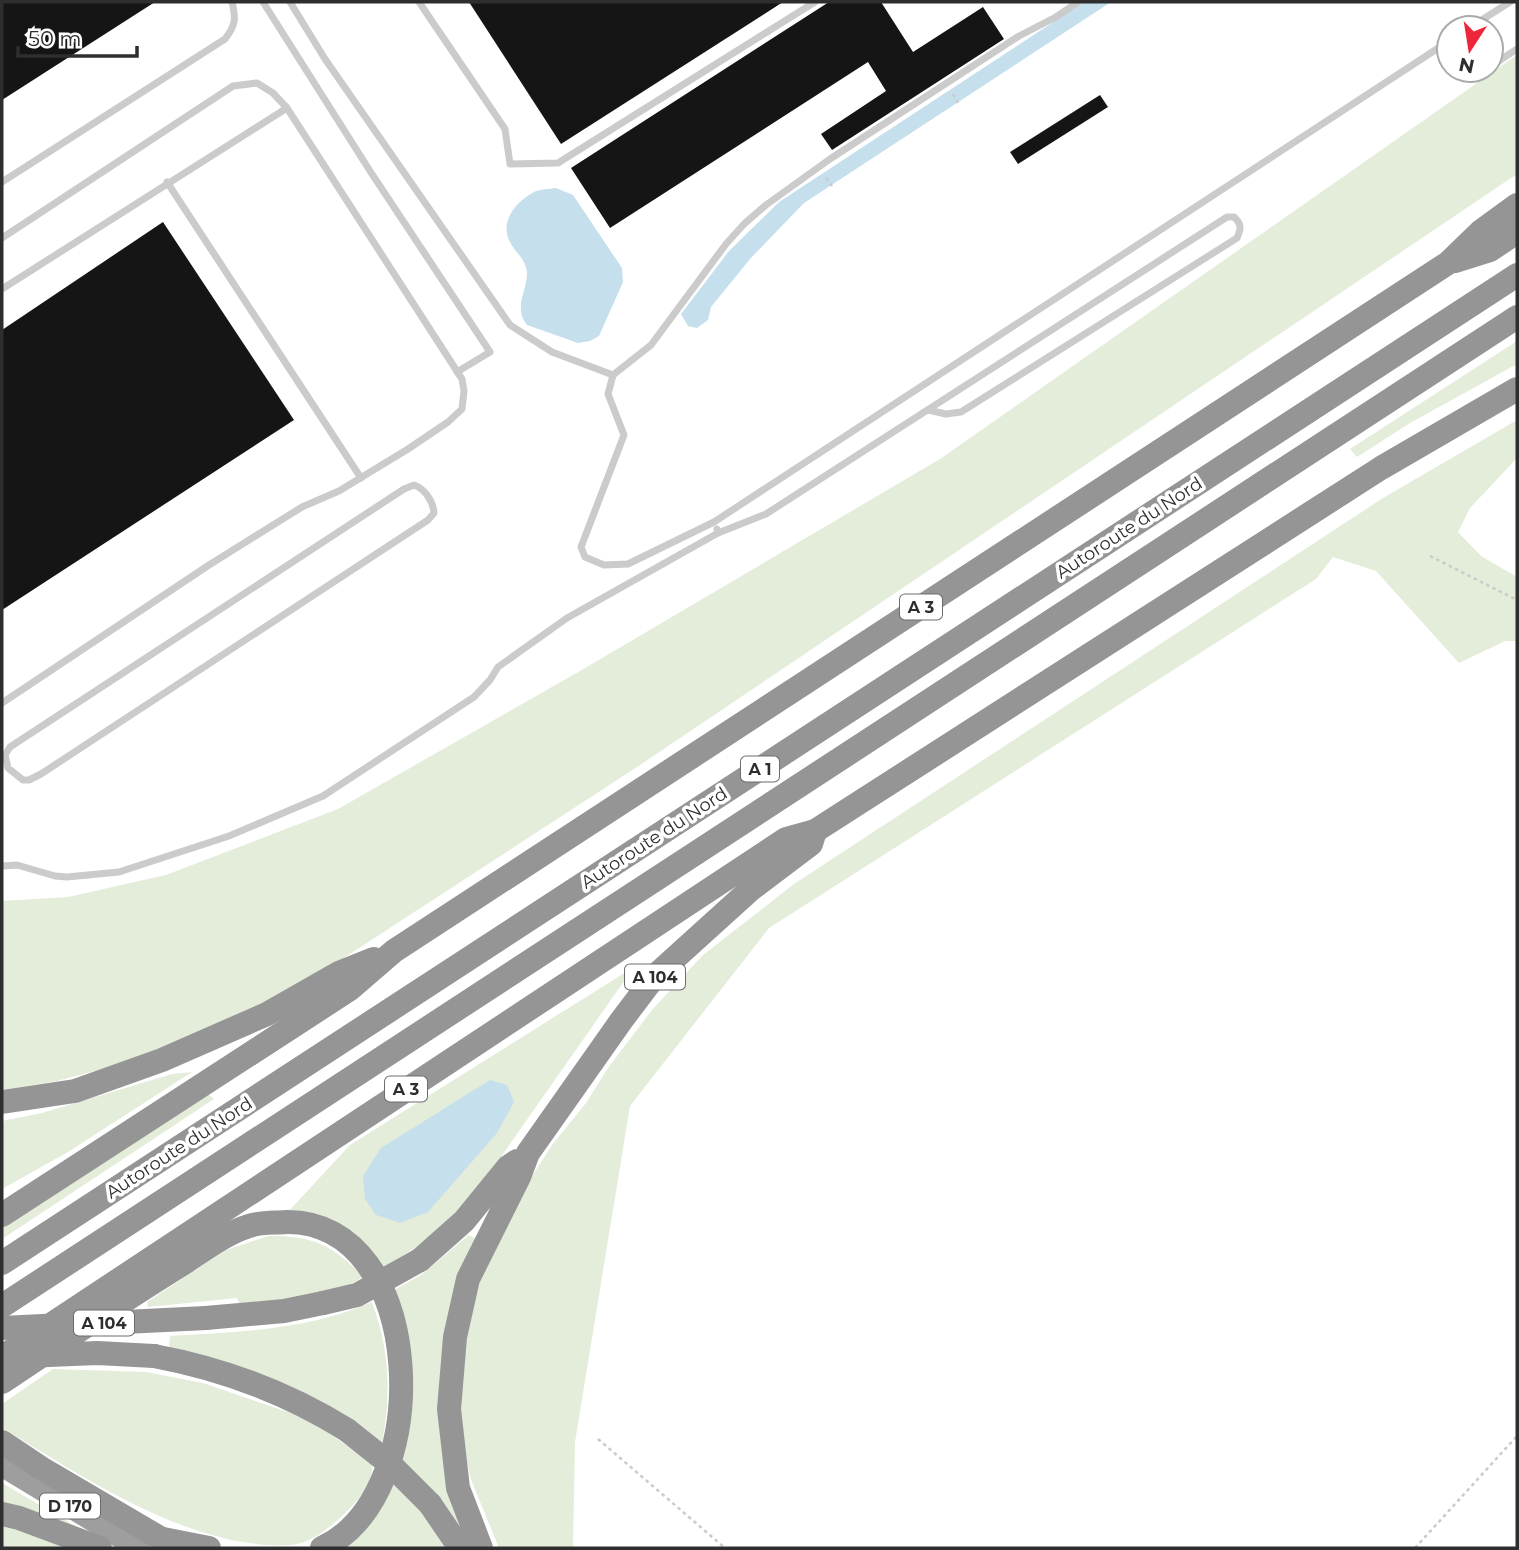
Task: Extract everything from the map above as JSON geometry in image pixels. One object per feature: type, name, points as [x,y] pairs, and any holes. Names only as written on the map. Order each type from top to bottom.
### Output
[{"type":"highway","points":[[1448,263],[1480,232],[1517,205]]},
{"type":"highway","name":"A 3","points":[[2,1214],[350,989],[394,951],[1448,263],[1490,250],[1517,232]]},
{"type":"highway","name":"Autoroute du Nord","points":[[2,1263],[1517,275]]},
{"type":"highway","name":"Autoroute du Nord","points":[[2,1306],[1517,317]]},
{"type":"highway","name":"A 3","points":[[2,1357],[786,839],[815,831],[1381,468],[1517,389]]},
{"type":"highway","name":"A 104","points":[[2,1328],[206,1318],[284,1311],[357,1295],[420,1260],[464,1221],[508,1167],[528,1153],[656,976],[750,890],[811,844],[815,831]]},
{"type":"highway","points":[[2,1102],[75,1091],[162,1060],[267,1014],[339,973],[394,951]]},
{"type":"highway","points":[[481,1548],[458,1488],[449,1409],[455,1337],[468,1279],[519,1177],[528,1153]]},
{"type":"highway","points":[[2,1382],[162,1277],[248,1226],[295,1222],[317,1226],[336,1235],[355,1248],[369,1264],[387,1302],[397,1332],[401,1366],[400,1418],[383,1483],[369,1508],[335,1542],[322,1548]]},
{"type":"highway","points":[[2,1357],[97,1353],[154,1356],[222,1371],[255,1382],[347,1430],[391,1465],[430,1504],[460,1548]]},
{"type":"highway","points":[[2,1442],[170,1544],[209,1548]]},
{"type":"highway","name":"D 170","points":[[2,1465],[139,1548]]},
{"type":"highway","points":[[2,1514],[100,1548]]},
{"type":"lane","points":[[2,182],[225,39],[234,28],[236,19],[232,2]]},
{"type":"lane","points":[[262,2],[490,352],[457,372]]},
{"type":"lane","points":[[290,2],[325,59],[510,324],[552,352],[613,374]]},
{"type":"lane","points":[[419,2],[505,129],[510,163],[558,163],[815,2]]},
{"type":"lane","points":[[1078,2],[830,159],[744,223],[651,345],[613,374],[608,394],[624,435],[581,547],[585,557],[604,565],[628,564],[714,522],[1435,50]]},
{"type":"lane","points":[[1491,14],[1510,2]]},
{"type":"lane","points":[[2,239],[233,86],[257,83],[273,93],[287,108],[462,379],[464,391],[462,409],[418,442],[339,491],[303,507],[209,565],[2,703]]},
{"type":"lane","points":[[2,289],[287,108]]},
{"type":"lane","points":[[167,182],[361,478]]},
{"type":"lane","points":[[2,866],[17,865],[67,877],[119,872],[229,836],[323,796],[474,697],[498,667],[567,618],[718,533],[766,514],[1227,217],[1239,222],[1241,229],[1237,238],[961,412],[946,414],[928,410]]},
{"type":"lane","points":[[414,485],[419,487],[432,503],[434,513],[428,520],[41,775],[23,780],[5,770],[5,755],[10,747],[404,489],[414,485]]},
{"type":"lane","points":[[714,522],[718,533]]},
{"type":"path","points":[[950,89],[958,103]]},
{"type":"path","points":[[822,172],[832,186]]},
{"type":"path","points":[[1430,556],[1517,600]]},
{"type":"path","points":[[1415,1548],[1517,1436]]},
{"type":"path","points":[[598,1438],[725,1548]]},
{"type":"green space","points":[[1517,55],[1517,174],[634,769],[333,965],[235,1023],[121,1064],[57,1081],[2,1090],[2,901],[68,897],[166,875],[338,809],[580,671],[940,459],[1476,84],[1505,84],[1505,63]]},
{"type":"green space","points":[[1517,341],[1517,364],[1410,423],[1357,457],[1350,449]]},
{"type":"green space","points":[[1517,420],[1517,458],[1470,508],[1458,532],[1481,556],[1517,577],[1517,641],[1505,641],[1459,663],[1376,571],[1333,557],[1316,579],[769,928],[630,1106],[575,1442],[573,1548],[499,1548],[470,1477],[461,1427],[459,1385],[467,1328],[480,1279],[508,1214],[552,1145],[586,1103],[608,1068],[652,1010],[703,955],[794,884],[1383,498]]},
{"type":"green space","points":[[634,967],[477,1191],[455,1215],[422,1243],[381,1268],[287,1213],[350,1145]]},
{"type":"green space","points":[[192,1072],[68,1152],[2,1189],[2,1121],[42,1113],[172,1074]]},
{"type":"green space","points":[[208,1094],[214,1099],[2,1239],[2,1228]]},
{"type":"green space","points":[[469,1235],[476,1239],[451,1320],[462,1531],[400,1459],[407,1337],[394,1290],[421,1275]]},
{"type":"green space","points":[[268,1236],[284,1236],[321,1244],[341,1257],[363,1277],[335,1291],[287,1301],[240,1306],[237,1298],[148,1307],[147,1302],[226,1250]]},
{"type":"green space","points":[[372,1302],[382,1338],[387,1372],[387,1407],[382,1444],[169,1350],[170,1336],[247,1331],[298,1324],[323,1319]]},
{"type":"green space","points":[[53,1369],[146,1372],[203,1383],[311,1420],[372,1464],[370,1478],[357,1500],[341,1517],[304,1542],[290,1545],[252,1543],[214,1536],[139,1507],[2,1428],[2,1404]]},
{"type":"green space","points":[[2,1483],[79,1528],[2,1508]]},
{"type":"green space","points":[[393,1483],[422,1509],[450,1548],[343,1548],[369,1524]]},
{"type":"green space","points":[[2,1526],[67,1544],[74,1548],[2,1548]]},
{"type":"water","points":[[1084,2],[1111,2],[804,203],[750,259],[711,307],[708,320],[697,328],[688,326],[681,314],[729,251],[779,202]]},
{"type":"water","points":[[556,188],[573,195],[622,268],[623,282],[599,336],[590,341],[578,343],[527,325],[521,312],[527,273],[524,263],[509,240],[508,218],[516,206],[534,192]]},
{"type":"water","points":[[490,1080],[507,1085],[514,1102],[497,1133],[428,1212],[400,1223],[376,1215],[365,1199],[363,1176],[381,1148]]},
{"type":"building","points":[[2,2],[155,2],[2,100]]},
{"type":"building","points":[[469,2],[783,2],[561,144]]},
{"type":"building","points":[[829,2],[881,2],[913,52],[983,7],[1004,39],[832,150],[821,134],[886,91],[868,62],[610,228],[571,168]]},
{"type":"building","points":[[1100,95],[1108,107],[1018,164],[1010,152]]},
{"type":"building","points":[[163,222],[294,420],[2,610],[2,330]]}]
